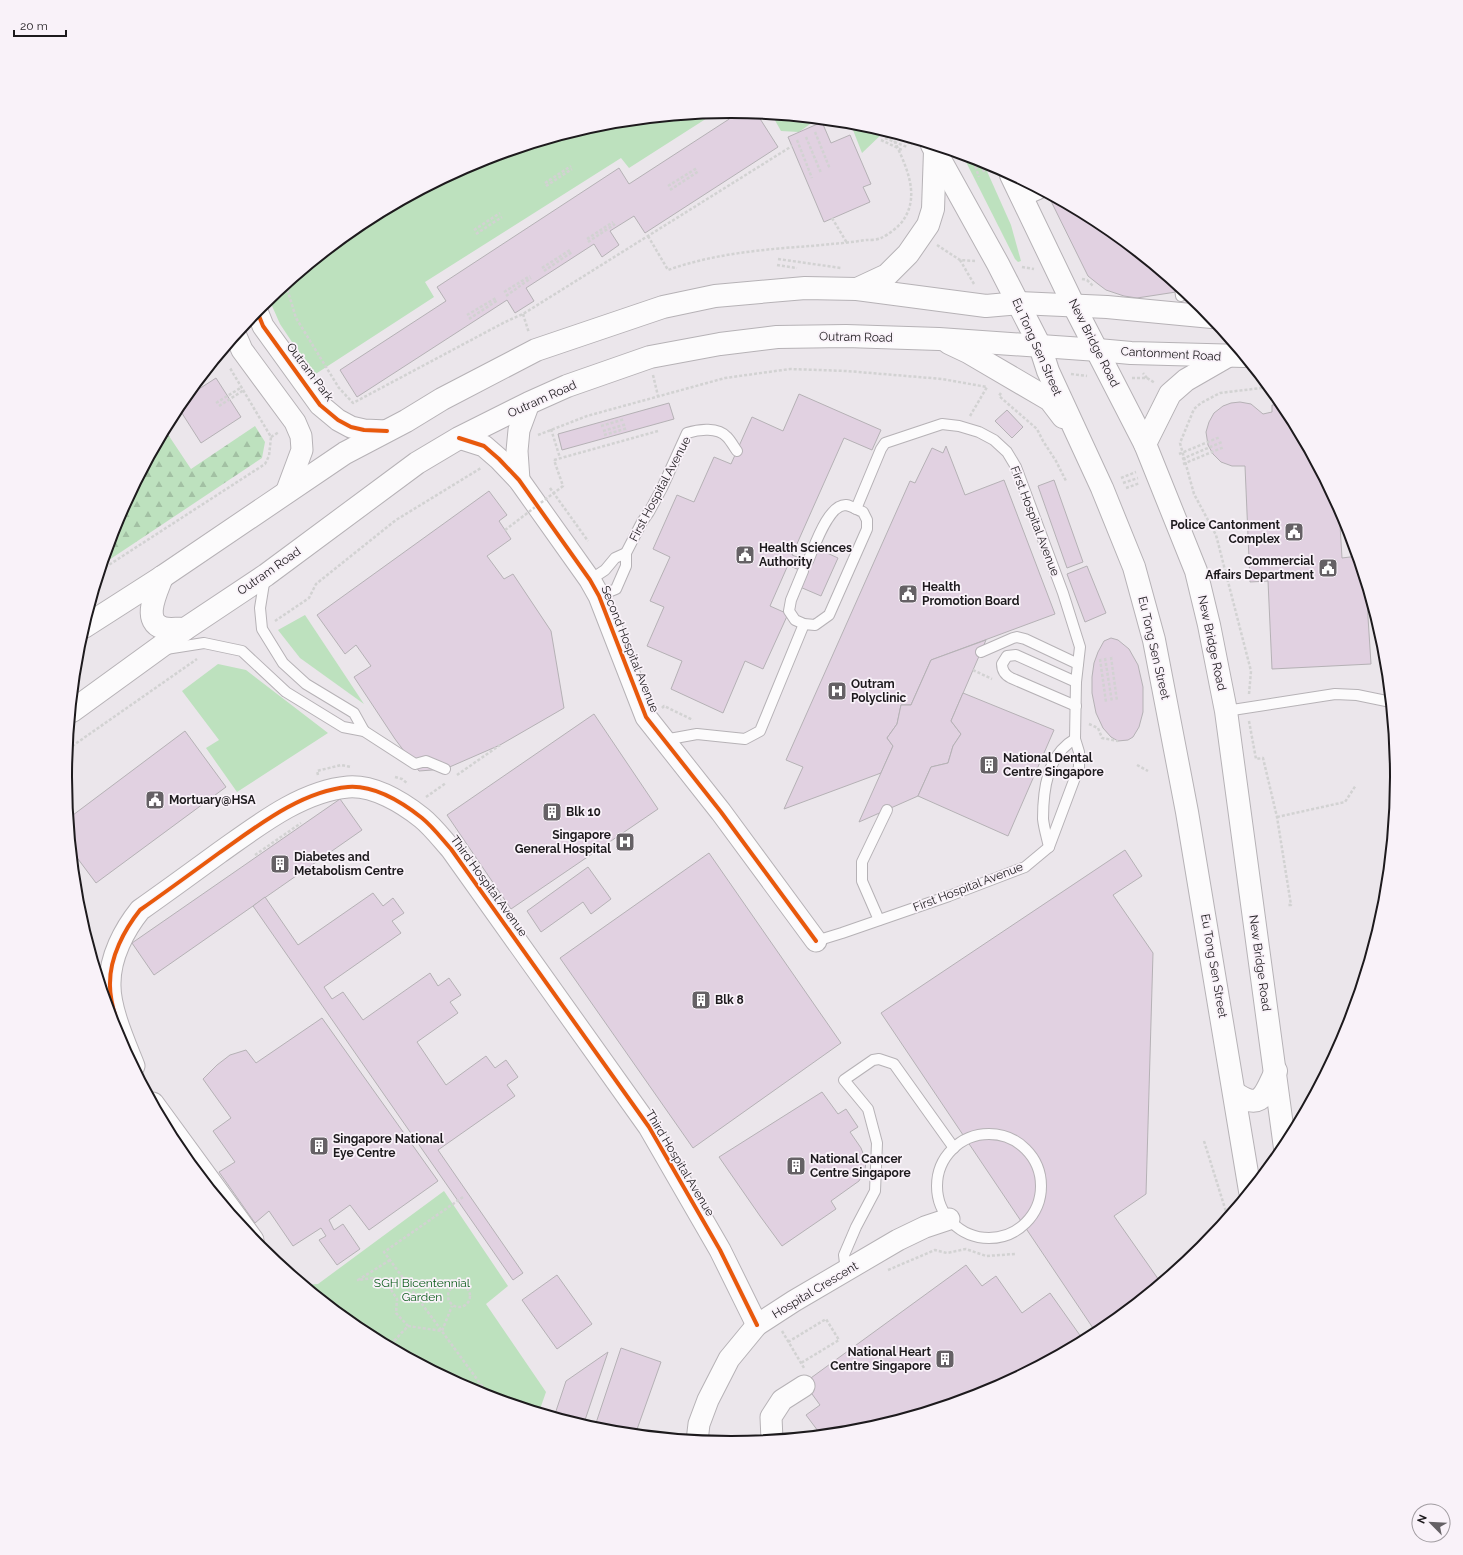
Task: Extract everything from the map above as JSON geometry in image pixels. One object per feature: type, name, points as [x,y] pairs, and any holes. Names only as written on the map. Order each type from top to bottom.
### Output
[{"type":"main road","points":[[857,289],[887,275],[908,254],[923,235],[928,225],[933,209],[926,148]]},
{"type":"main road","name":"Eu Tong Sen Street","points":[[926,148],[1019,304],[1040,346],[1048,372],[1082,448],[1102,488],[1134,567],[1154,640],[1190,827],[1249,1186]]},
{"type":"main road","name":"New Bridge Road","points":[[1014,182],[1029,192],[1074,306],[1098,350],[1145,444],[1196,571],[1209,625],[1226,711],[1240,807],[1254,926],[1276,1071],[1284,1138]]},
{"type":"main road","points":[[91,623],[162,577],[345,453],[387,431],[442,398],[536,350],[663,307],[715,296],[806,288],[857,289],[986,306],[1019,304],[1106,307],[1203,316]]},
{"type":"main road","name":"Outram Road","points":[[76,708],[185,629],[266,575],[417,463],[459,438],[567,386],[650,357],[720,344],[777,337],[846,336],[939,339],[1098,350]]},
{"type":"main road","points":[[939,339],[968,352],[1050,400],[1060,411],[1082,448]]},
{"type":"main road","name":"Cantonment Road","points":[[1098,350],[1132,354],[1235,356]]},
{"type":"main road","points":[[1145,444],[1170,394],[1186,380],[1235,356]]},
{"type":"main road","points":[[162,577],[150,610],[154,621],[162,628],[185,629]]},
{"type":"main road","points":[[1235,1093],[1245,1100],[1255,1102],[1260,1100],[1266,1092],[1276,1071]]},
{"type":"street","name":"Outram Park","points":[[259,318],[263,326],[320,405],[338,420],[351,427],[364,430],[387,431]]},
{"type":"street","points":[[238,341],[242,350],[294,422],[301,436],[302,450],[286,493]]},
{"type":"street","points":[[519,480],[517,451],[519,430],[529,403]]},
{"type":"street","name":"Second Hospital Avenue","points":[[459,438],[484,446],[519,480],[595,588],[646,717],[721,812],[816,940]]},
{"type":"street","name":"Third Hospital Avenue","points":[[113,1006],[110,984],[113,963],[121,939],[140,910],[273,815],[324,793],[349,787],[385,795],[422,818],[451,849],[649,1127],[720,1250],[757,1325]]},
{"type":"street","points":[[186,1149],[211,1183]]},
{"type":"street","name":"Hospital Crescent","points":[[698,1436],[699,1424],[708,1400],[729,1359],[757,1325],[794,1301],[925,1227],[949,1220]]},
{"type":"street","points":[[772,1436],[771,1417],[782,1400],[804,1386]]},
{"type":"lane","name":"First Hospital Avenue","points":[[816,940],[949,896],[1025,867],[1049,847],[1079,766],[1079,752],[1075,739],[1076,682],[1080,647],[1063,593],[1016,467],[1007,452],[994,440],[964,427],[942,424],[885,442],[856,509]]},
{"type":"lane","name":"First Hospital Avenue","points":[[626,553],[615,558],[605,570],[595,588],[616,589],[626,566],[626,553],[659,494],[687,433],[699,429],[712,430],[727,436],[737,451]]},
{"type":"lane","points":[[803,571],[791,600],[789,611],[795,620],[804,624],[815,625],[829,615],[867,528],[867,520],[863,512],[846,505],[837,507],[830,514],[808,561]]},
{"type":"lane","points":[[266,575],[260,608],[262,629],[283,662],[306,684],[354,713],[364,731]]},
{"type":"lane","points":[[664,740],[697,734],[744,739],[760,731],[804,624]]},
{"type":"lane","points":[[981,652],[1017,637],[1025,639],[1078,664]]},
{"type":"lane","points":[[155,651],[204,643],[242,650],[286,692],[343,727],[364,731],[415,764],[426,761],[445,769]]},
{"type":"lane","points":[[1076,682],[1016,655],[1007,656],[1002,664],[1003,672],[1006,676],[1076,706]]},
{"type":"lane","points":[[1226,711],[1335,694],[1357,695],[1386,701]]},
{"type":"lane","points":[[1049,847],[1043,821],[1046,782],[1059,753],[1065,745],[1075,739]]},
{"type":"lane","points":[[879,920],[862,881],[862,862],[887,810]]},
{"type":"lane","points":[[846,1271],[844,1255],[856,1227],[875,1191],[877,1143],[868,1109],[844,1080],[873,1060],[879,1059],[894,1064],[954,1148]]},
{"type":"lane","points":[[986,1134],[1003,1136],[1014,1141],[1032,1156],[1039,1172],[1041,1189],[1037,1207],[1027,1222],[1013,1232],[996,1238],[979,1238],[962,1231],[949,1220],[941,1206],[938,1183],[944,1160],[954,1148],[969,1138],[986,1134]]},
{"type":"path","points":[[815,132],[830,169]]},
{"type":"path","points":[[806,137],[821,174]]},
{"type":"path","points":[[885,138],[907,147]]},
{"type":"path","points":[[648,236],[668,270],[682,265],[757,250],[847,243],[880,238],[893,230],[904,219],[909,204],[911,190],[910,178],[893,138]]},
{"type":"path","points":[[797,140],[812,178]]},
{"type":"path","points":[[881,140],[902,150]]},
{"type":"path","points":[[288,290],[296,318],[339,388],[353,403],[505,322],[523,314],[792,146]]},
{"type":"path","points":[[975,165],[979,177]]},
{"type":"path","points":[[982,167],[985,174]]},
{"type":"path","points":[[545,183],[571,168],[546,186]]},
{"type":"path","points":[[668,186],[698,170],[670,190]]},
{"type":"path","points":[[474,230],[500,213]]},
{"type":"path","points":[[476,234],[502,217]]},
{"type":"path","points":[[832,218],[847,243]]},
{"type":"path","points":[[587,239],[615,223],[589,242]]},
{"type":"path","points":[[542,268],[571,251],[544,271]]},
{"type":"path","points":[[504,292],[531,277],[506,296]]},
{"type":"path","points":[[467,315],[497,299],[469,319]]},
{"type":"path","points":[[107,566],[265,464],[269,456],[271,437],[226,362]]},
{"type":"path","points":[[535,438],[540,433],[587,416],[725,378],[790,369],[847,371],[942,379],[987,386],[964,427]]},
{"type":"path","points":[[216,402],[246,386],[219,406]]},
{"type":"path","points":[[1263,388],[1220,393],[1201,402],[1194,408],[1180,443],[1194,494],[1216,535],[1251,671],[1247,708],[1256,758],[1263,758],[1277,817],[1292,905],[1288,905]]},
{"type":"path","points":[[601,426],[626,419]]},
{"type":"path","points":[[603,431],[627,424]]},
{"type":"path","points":[[604,435],[628,428]]},
{"type":"path","points":[[551,429],[560,458]]},
{"type":"path","points":[[505,530],[563,486],[554,460],[658,431]]},
{"type":"path","points":[[1179,454],[1220,437]]},
{"type":"path","points":[[1182,459],[1222,442]]},
{"type":"path","points":[[1183,464],[1224,448]]},
{"type":"path","points":[[429,499],[499,459]]},
{"type":"path","points":[[1111,657],[1117,701]]},
{"type":"path","points":[[1105,658],[1112,702]]},
{"type":"path","points":[[1100,659],[1106,702]]},
{"type":"path","points":[[646,717],[664,706],[694,721]]},
{"type":"path","points":[[1076,719],[1098,728],[1102,738],[1118,741]]},
{"type":"path","points":[[456,776],[500,745]]},
{"type":"path","points":[[324,793],[317,771],[341,765],[356,767]]},
{"type":"path","points":[[1137,765],[1148,771]]},
{"type":"path","points":[[395,777],[402,779],[414,788]]},
{"type":"path","points":[[425,798],[450,780]]},
{"type":"path","points":[[1277,817],[1345,802],[1356,785]]},
{"type":"path","points":[[255,854],[301,823]]},
{"type":"path","points":[[1204,1141],[1226,1213]]},
{"type":"path","points":[[463,1198],[384,1252],[484,1389]]},
{"type":"path","points":[[882,1273],[935,1250],[946,1254],[966,1249],[986,1256],[1015,1254]]},
{"type":"path","points":[[390,1260],[358,1280],[372,1278],[388,1285],[397,1299],[396,1313],[408,1326],[442,1331]]},
{"type":"path","points":[[442,1331],[452,1306],[447,1296],[448,1292],[451,1287],[461,1285],[466,1287],[469,1291],[469,1301],[462,1307],[456,1308],[452,1306]]},
{"type":"path","points":[[788,1342],[826,1319],[839,1340],[800,1361],[791,1346]]},
{"type":"path","points":[[395,1345],[393,1342],[408,1326]]},
{"type":"path","points":[[776,1334],[782,1330]]},
{"type":"green space","points":[[706,119],[629,168],[621,158],[425,282],[434,297],[314,375],[280,324],[272,305],[297,282],[330,254],[365,229],[402,206],[440,186],[479,168],[561,140],[645,124]]},
{"type":"green space","points":[[774,119],[811,123],[799,132],[781,131]]},
{"type":"green space","points":[[853,130],[880,135],[862,153]]},
{"type":"green space","points":[[966,161],[986,169],[1011,225],[1021,261],[1018,262],[1015,259]]},
{"type":"green space","points":[[255,426],[265,442],[262,458],[109,560],[122,525],[140,486],[168,435],[191,469]]},
{"type":"green space","points":[[305,615],[364,704],[300,658],[278,630]]},
{"type":"green space","points":[[218,664],[246,670],[328,733],[237,792],[206,748],[219,740],[182,691]]},
{"type":"green space","name":"SGH Bicentennial Garden","points":[[444,1191],[508,1286],[486,1304],[546,1392],[540,1408],[479,1387],[402,1349],[365,1326],[330,1301],[311,1285],[318,1284]]},
{"type":"building","points":[[731,118],[760,119],[778,147],[645,233],[634,216],[610,231],[619,245],[602,257],[594,244],[526,288],[534,301],[515,313],[507,300],[357,397],[340,370],[446,301],[437,287],[619,168],[629,184]]},
{"type":"building","points":[[818,124],[823,125],[831,143],[850,135],[871,184],[863,187],[870,202],[824,222],[788,137]]},
{"type":"building","points":[[1051,201],[1098,229],[1133,254],[1176,292],[1137,298],[1124,296],[1106,290],[1088,276]]},
{"type":"building","points":[[216,378],[241,417],[201,443],[182,413],[199,389]]},
{"type":"building","points":[[799,394],[881,430],[872,450],[844,438],[792,555],[810,562],[816,548],[838,558],[821,596],[800,587],[806,573],[788,565],[770,606],[788,614],[763,669],[745,661],[723,713],[671,689],[682,661],[647,646],[664,607],[650,601],[670,557],[653,549],[677,495],[694,502],[714,457],[731,464],[752,417],[783,431]]},
{"type":"building","name":"Police Cantonment Complex","points":[[1240,402],[1251,404],[1263,414],[1272,412],[1272,405],[1276,405],[1303,448],[1340,523],[1342,558],[1353,557],[1367,600],[1371,664],[1272,669],[1268,581],[1250,582],[1245,466],[1232,466],[1221,462],[1213,454],[1208,445],[1206,432],[1209,422],[1214,413],[1223,406]]},
{"type":"building","points":[[669,403],[674,419],[562,450],[558,434]]},
{"type":"building","points":[[1007,410],[1023,427],[1012,438],[995,421]]},
{"type":"building","points":[[946,446],[965,495],[1004,480],[1055,614],[931,660],[911,705],[901,705],[897,724],[887,738],[893,746],[881,773],[784,809],[803,767],[786,760],[910,481],[915,483],[932,448],[943,453]]},
{"type":"building","points":[[1054,480],[1083,562],[1067,568],[1038,486]]},
{"type":"building","points":[[489,491],[507,515],[499,521],[511,539],[487,556],[504,579],[513,574],[551,631],[564,708],[500,745],[445,769],[419,771],[395,739],[354,677],[371,666],[356,645],[345,654],[317,615]]},
{"type":"building","points":[[1087,566],[1106,613],[1085,622],[1067,574]]},
{"type":"building","points":[[1111,638],[1118,640],[1129,649],[1138,665],[1143,687],[1143,712],[1139,727],[1133,737],[1128,740],[1118,741],[1111,737],[1103,728],[1096,713],[1092,693],[1094,663],[1104,641]]},
{"type":"building","points":[[986,640],[951,721],[961,734],[953,746],[948,763],[931,767],[918,796],[859,822],[893,746],[887,738],[897,724],[901,705],[911,705],[931,660]]},
{"type":"building","name":"National Dental Centre Singapore","points":[[963,693],[1054,730],[1008,836],[918,796],[931,767],[948,763],[953,746],[961,734],[951,721]]},
{"type":"building","name":"Blk 10","points":[[594,714],[658,809],[511,909],[447,815]]},
{"type":"building","points":[[185,731],[226,787],[96,883],[77,858],[73,815]]},
{"type":"building","name":"Diabetes and Metabolism Centre","points":[[340,799],[362,830],[154,975],[132,943]]},
{"type":"building","points":[[1125,850],[1142,876],[1113,895],[1153,953],[1146,1194],[1114,1216],[1158,1279],[1133,1301],[1093,1329],[881,1013]]},
{"type":"building","name":"Blk 8","points":[[709,853],[841,1043],[693,1148],[560,958]]},
{"type":"building","points":[[588,867],[611,899],[591,914],[583,902],[541,932],[527,911]]},
{"type":"building","points":[[373,893],[383,906],[393,898],[404,913],[392,921],[401,933],[324,987],[332,999],[343,992],[363,1020],[430,973],[438,986],[449,978],[461,995],[450,1002],[458,1013],[417,1042],[446,1085],[486,1056],[495,1068],[506,1060],[518,1077],[507,1085],[515,1096],[438,1150],[523,1273],[513,1280],[253,906],[265,897],[298,945]]},
{"type":"building","name":"Singapore National Eye Centre","points":[[322,1018],[438,1181],[369,1230],[350,1205],[329,1220],[334,1230],[343,1224],[360,1249],[337,1265],[319,1240],[326,1236],[321,1228],[293,1246],[269,1211],[255,1223],[219,1172],[235,1162],[213,1131],[231,1118],[203,1079],[230,1055],[246,1050],[256,1063]]},
{"type":"building","name":"National Cancer Centre Singapore","points":[[822,1092],[838,1114],[846,1109],[858,1127],[850,1132],[861,1148],[866,1161],[865,1170],[859,1181],[831,1201],[836,1209],[782,1246],[719,1157]]},
{"type":"building","name":"National Heart Centre Singapore","points":[[966,1265],[982,1286],[996,1276],[1022,1313],[1050,1293],[1081,1337],[1023,1369],[984,1387],[902,1415],[860,1424],[818,1431],[806,1415],[820,1405],[804,1383]]},
{"type":"building","points":[[557,1275],[592,1324],[557,1349],[522,1300]]},
{"type":"building","points":[[621,1348],[661,1362],[637,1430],[596,1423]]},
{"type":"building","points":[[608,1352],[585,1420],[555,1413],[566,1381]]},
{"type":"cycle path","points":[[259,317],[263,326],[320,405],[338,420],[351,427],[364,430],[387,431]]},
{"type":"cycle path","points":[[459,438],[484,446],[519,480],[590,580],[599,596],[646,717],[721,812],[816,941]]},
{"type":"cycle path","points":[[112,1002],[110,983],[112,963],[123,935],[140,910],[248,832],[280,812],[313,795],[330,790],[358,787],[388,796],[422,818],[434,829],[451,849],[649,1127],[720,1250],[757,1325]]},
{"type":"place","name":"Police Cantonment Complex","points":[[1294,532]]},
{"type":"place","name":"Health Sciences Authority","points":[[745,555]]},
{"type":"place","name":"Commercial Affairs Department","points":[[1328,568]]},
{"type":"place","name":"Health Promotion Board","points":[[908,594]]},
{"type":"place","name":"Outram Polyclinic","points":[[837,691]]},
{"type":"place","name":"National Dental Centre Singapore","points":[[989,765]]},
{"type":"place","name":"Mortuary@HSA","points":[[155,800]]},
{"type":"place","name":"Blk 10","points":[[552,812]]},
{"type":"place","name":"Singapore General Hospital","points":[[625,842]]},
{"type":"place","name":"Diabetes and Metabolism Centre","points":[[280,864]]},
{"type":"place","name":"Blk 8","points":[[701,1000]]},
{"type":"place","name":"Singapore National Eye Centre","points":[[319,1146]]},
{"type":"place","name":"National Cancer Centre Singapore","points":[[796,1166]]},
{"type":"place","name":"National Heart Centre Singapore","points":[[945,1359]]}]
